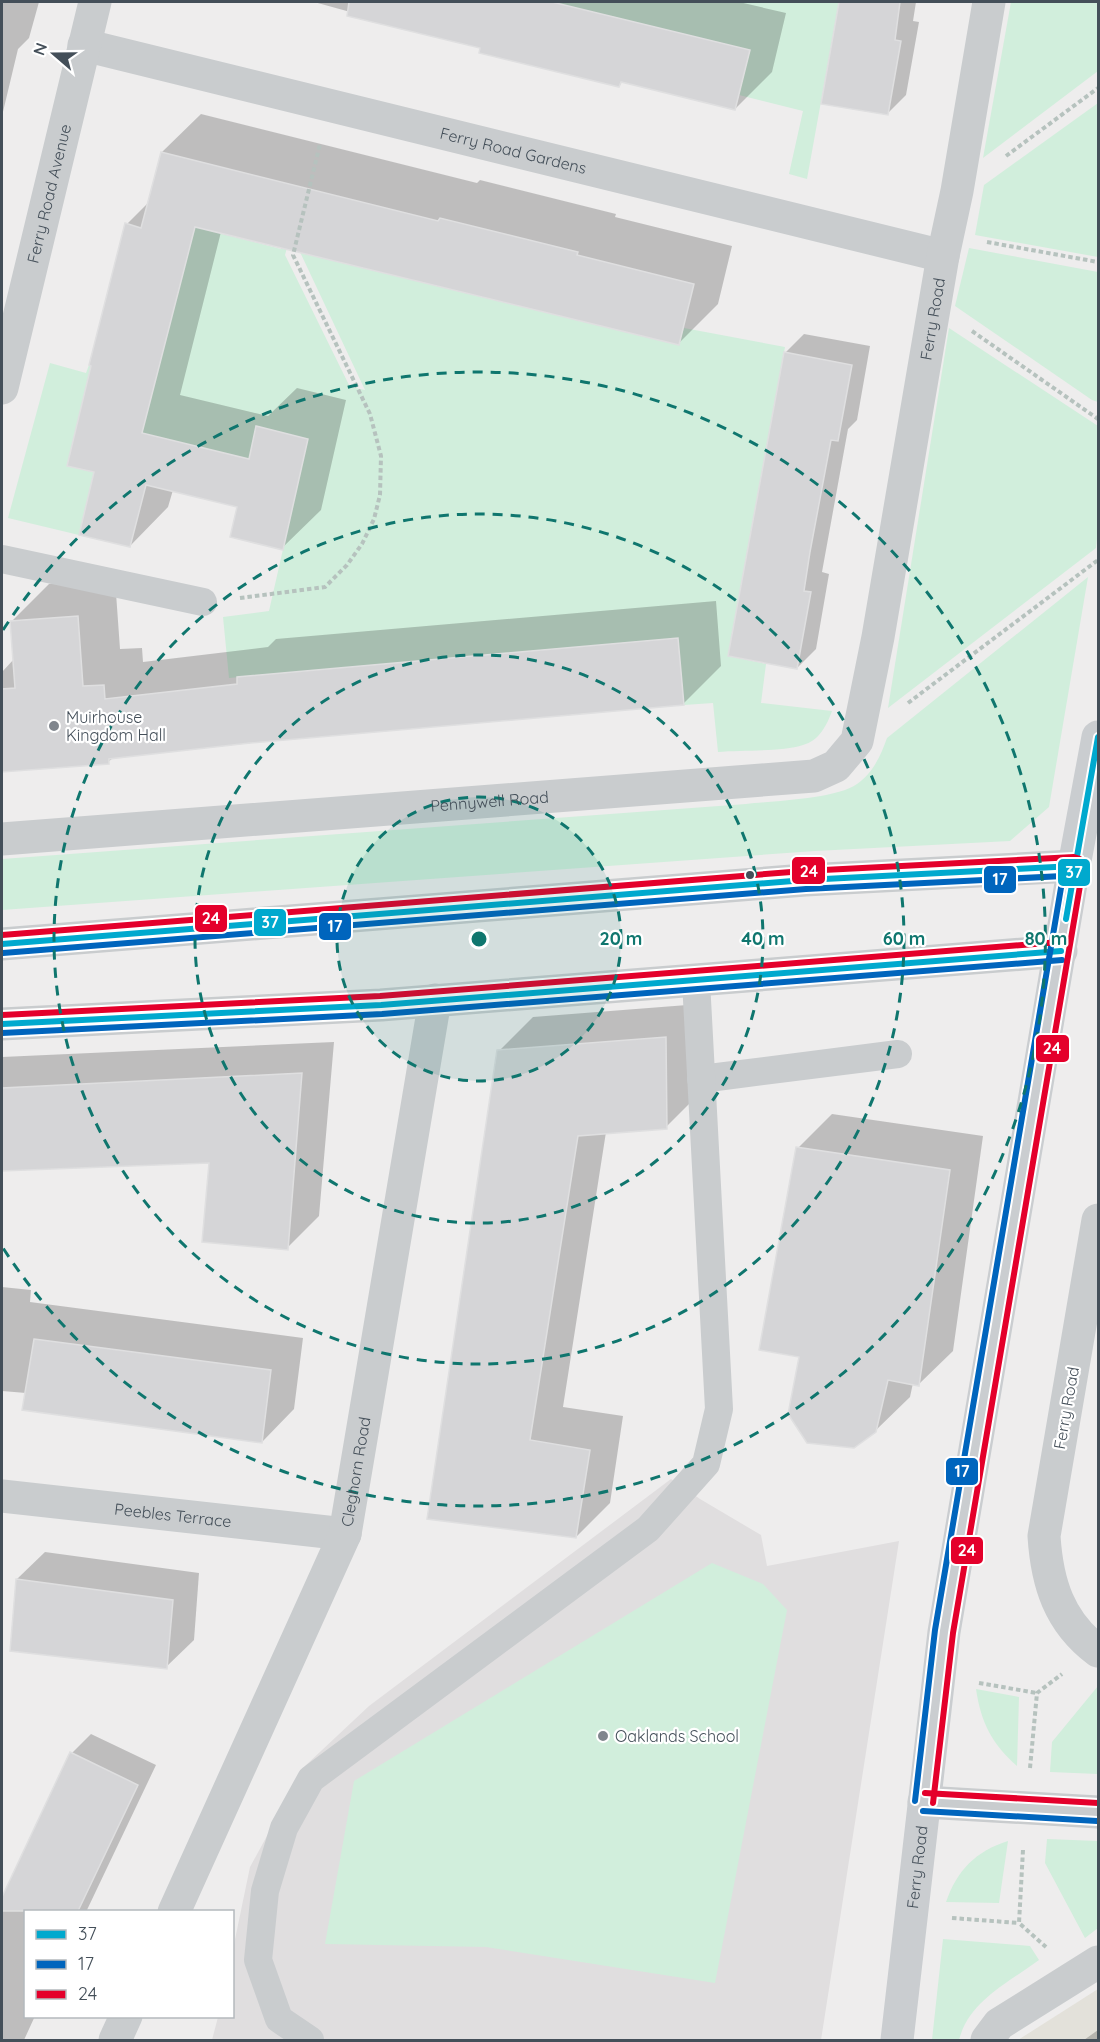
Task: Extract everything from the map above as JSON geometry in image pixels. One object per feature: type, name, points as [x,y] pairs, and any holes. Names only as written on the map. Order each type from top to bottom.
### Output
[{"type":"main road","name":"Ferry Road","points":[[897,2040],[938,1676],[1074,866],[1098,737]]},
{"type":"street","name":"Ferry Road Avenue","points":[[2,388],[10,320],[95,2]]},
{"type":"street","name":"Ferry Road","points":[[878,637],[989,2]]},
{"type":"street","name":"Ferry Road Gardens","points":[[84,45],[329,105],[945,245]]},
{"type":"street","name":"Pennywell Road","points":[[2,839],[814,776],[836,766],[857,741],[878,637]]},
{"type":"street","points":[[2,944],[805,880],[1074,866]]},
{"type":"street","points":[[2,1024],[435,1000],[1061,951]]},
{"type":"street","name":"Cleghorn Road","points":[[174,1910],[345,1534],[435,1000]]},
{"type":"street","name":"Ferry Road","points":[[1098,1220],[1044,1536],[1046,1568],[1056,1597],[1071,1624],[1098,1651]]},
{"type":"street","name":"Peebles Terrace","points":[[2,1496],[345,1534]]},
{"type":"street","points":[[924,1802],[1098,1812]]},
{"type":"street","points":[[987,2040],[999,2024],[1098,1962]]},
{"type":"street","points":[[116,2040],[125,2018]]},
{"type":"lane","points":[[2,559],[203,602]]},
{"type":"lane","points":[[310,2040],[279,2019],[258,1960],[265,1891],[271,1870],[284,1828],[311,1779],[648,1529],[706,1464],[719,1409],[696,981]]},
{"type":"lane","points":[[701,1079],[898,1054]]},
{"type":"path","points":[[957,191],[1098,88]]},
{"type":"path","points":[[203,602],[325,586],[347,565],[362,544],[374,519],[382,474],[377,435],[370,414],[293,255],[329,105]]},
{"type":"path","points":[[945,245],[1098,262]]},
{"type":"path","points":[[935,305],[1098,419]]},
{"type":"path","points":[[857,741],[1098,560]]},
{"type":"path","points":[[938,1676],[1037,1694]]},
{"type":"path","points":[[910,1916],[1019,1923]]},
{"type":"shaded area","name":"Oaklands School","points":[[671,1479],[761,1535],[767,1566],[899,1541],[821,2040],[212,2040],[218,2018],[234,2018],[234,1944],[250,1867],[305,1766],[369,1706]]},
{"type":"shaded area","points":[[1098,1989],[1098,2040],[1018,2040]]},
{"type":"green space","points":[[552,2],[839,2],[807,179],[789,174],[803,111],[739,95],[750,50]]},
{"type":"green space","points":[[1011,2],[1098,2],[1098,71],[983,158]]},
{"type":"green space","points":[[1098,103],[1098,257],[975,235],[984,185]]},
{"type":"green space","points":[[297,186],[303,188],[285,255],[350,387],[365,390],[300,252],[679,345],[684,328],[785,347],[729,656],[766,664],[761,703],[832,711],[825,727],[814,740],[794,747],[773,750],[718,752],[713,703],[684,705],[678,638],[229,678],[223,617],[269,611],[308,439],[257,426],[249,459],[67,466],[94,472],[79,535],[8,518],[50,363],[86,373],[89,365],[155,382],[195,227],[281,249]]},
{"type":"green space","points":[[969,248],[1098,272],[1098,402],[955,306]]},
{"type":"green space","points":[[949,328],[1098,426],[1096,548],[888,708]]},
{"type":"green space","points":[[1088,577],[1049,807],[1010,841],[815,851],[2,910],[2,859],[746,804],[835,793],[863,780],[876,763],[887,738]]},
{"type":"green space","points":[[712,1563],[763,1584],[787,1610],[715,1983],[486,1947],[325,1944],[354,1781]]},
{"type":"green space","points":[[1098,1686],[1098,1774],[1050,1772],[1052,1742]]},
{"type":"green space","points":[[976,1689],[1019,1697],[1017,1766],[994,1741],[989,1732],[981,1712]]},
{"type":"green space","points":[[1047,1839],[1098,1841],[1098,1928],[1085,1938],[1045,1863]]},
{"type":"green space","points":[[1008,1841],[999,1903],[946,1902],[956,1880],[969,1863],[986,1850]]},
{"type":"green space","points":[[943,1939],[1030,1946],[1039,1960],[991,1994],[971,2014],[959,2040],[932,2040]]},
{"type":"building","points":[[349,2],[552,2],[750,50],[735,110],[621,82],[619,87],[479,53],[480,48],[347,16]]},
{"type":"building","points":[[839,2],[900,2],[895,40],[901,41],[888,115],[821,104]]},
{"type":"building","points":[[161,152],[438,221],[440,218],[578,252],[577,255],[694,284],[679,345],[195,227],[142,433],[249,459],[256,426],[308,439],[283,550],[230,537],[237,507],[146,485],[130,547],[79,535],[94,472],[67,466],[91,366],[89,365],[125,223],[141,228]]},
{"type":"building","points":[[784,352],[852,365],[838,441],[831,440],[810,552],[804,591],[811,592],[797,669],[728,656]]},
{"type":"building","points":[[78,616],[83,686],[104,685],[105,699],[237,684],[237,677],[678,638],[684,705],[250,743],[109,759],[109,764],[2,772],[2,689],[15,688],[10,621]]},
{"type":"building","points":[[666,1037],[667,1129],[578,1136],[530,1440],[590,1450],[576,1538],[427,1519],[497,1050]]},
{"type":"building","points":[[302,1073],[288,1250],[202,1242],[209,1163],[2,1171],[2,1088]]},
{"type":"building","points":[[796,1147],[950,1170],[919,1386],[888,1380],[876,1432],[854,1448],[807,1443],[788,1414],[799,1357],[759,1350]]},
{"type":"building","points":[[34,1339],[271,1370],[262,1443],[22,1410]]},
{"type":"building","points":[[16,1579],[173,1600],[167,1669],[10,1651]]},
{"type":"building","points":[[70,1752],[138,1785],[78,1910],[2,1911],[2,1897]]},
{"type":"transit line","name":"37","points":[[1066,919],[1098,737]]},
{"type":"transit line","name":"24","points":[[2,935],[804,871],[1074,857],[1080,859],[1083,868],[953,1633],[933,1803]]},
{"type":"transit line","name":"37","points":[[2,944],[805,880],[1074,866]]},
{"type":"transit line","name":"17","points":[[3,953],[806,889],[1063,876],[935,1630],[915,1801]]},
{"type":"transit line","name":"24","points":[[2,1015],[380,996],[1060,942]]},
{"type":"transit line","name":"37","points":[[2,1024],[381,1005],[1061,951]]},
{"type":"transit line","name":"17","points":[[2,1033],[382,1014],[1062,960]]},
{"type":"transit line","name":"24","points":[[925,1793],[1098,1803]]},
{"type":"transit line","name":"17","points":[[923,1811],[1097,1821]]},
{"type":"place","name":"Muirhouse Kingdom Hall","points":[[54,726]]},
{"type":"place","name":"Oaklands School","points":[[603,1736]]}]
